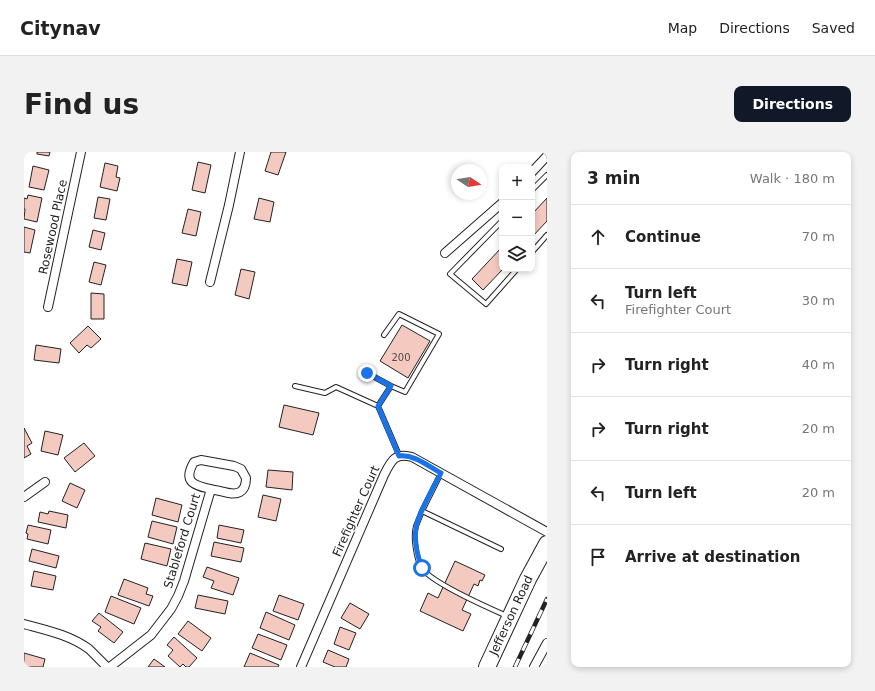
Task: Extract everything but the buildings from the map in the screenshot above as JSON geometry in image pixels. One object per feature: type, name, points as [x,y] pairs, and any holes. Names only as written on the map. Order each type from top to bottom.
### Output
[{"type":"highway","name":"Jefferson Road","points":[[487,667],[528,579],[547,544]]},
{"type":"street","name":"Rosewood Place","points":[[48,307],[81,152]]},
{"type":"street","points":[[210,282],[240,152]]},
{"type":"street","points":[[535,169],[547,156]]},
{"type":"street","points":[[445,253],[499,206]]},
{"type":"street","points":[[399,456],[405,455],[412,457],[547,532]]},
{"type":"street","name":"Firefighter Court","points":[[301,667],[384,475],[391,462],[399,456]]},
{"type":"street","name":"Stableford Court","points":[[201,460],[234,466],[241,469],[246,478],[244,487],[240,492],[232,493],[211,489],[198,486],[191,482],[188,476],[190,468],[194,462],[201,460]]},
{"type":"street","points":[[24,497],[45,482]]},
{"type":"street","name":"Stableford Court","points":[[110,667],[151,635],[175,603],[184,581],[211,489]]},
{"type":"street","points":[[24,624],[53,632],[78,642],[107,667]]},
{"type":"street","points":[[534,667],[547,643]]},
{"type":"lane","points":[[535,187],[547,175]]},
{"type":"lane","points":[[499,224],[450,274],[486,304],[514,272]]},
{"type":"lane","points":[[535,249],[547,235]]},
{"type":"lane","points":[[367,373],[405,392],[439,334],[399,314],[384,335]]},
{"type":"lane","points":[[295,386],[325,393],[336,387],[378,406],[399,456]]},
{"type":"lane","points":[[378,406],[391,386]]},
{"type":"lane","points":[[441,473],[416,527],[416,552],[422,568],[431,577],[472,600],[510,617]]},
{"type":"lane","points":[[422,512],[501,550]]},
{"type":"railway","points":[[515,667],[547,599]]},
{"type":"route","points":[[367,373],[391,386],[378,406],[399,456],[405,455],[412,457],[441,473],[424,505],[416,527],[416,552],[422,568]]}]
